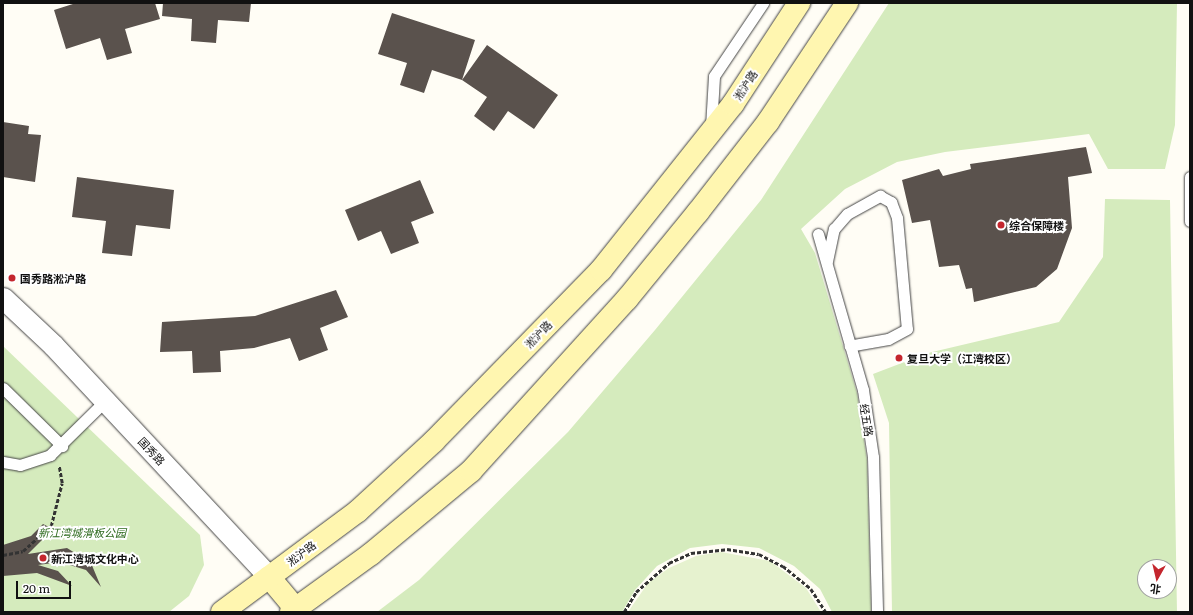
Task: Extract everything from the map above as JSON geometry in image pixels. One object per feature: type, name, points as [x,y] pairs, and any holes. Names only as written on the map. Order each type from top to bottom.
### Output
[{"type":"main road","name":"淞沪路","points":[[222,612],[358,511],[434,440],[601,270],[711,133],[799,3]]},
{"type":"main road","points":[[293,610],[371,554],[471,471],[627,299],[698,212],[768,122],[847,3]]},
{"type":"main road","name":"国秀路","points":[[269,577],[293,610]]},
{"type":"street","name":"国秀路","points":[[3,298],[105,401],[269,577]]},
{"type":"lane","points":[[711,133],[714,76],[763,3]]},
{"type":"lane","points":[[1190,177],[1190,221]]},
{"type":"lane","points":[[827,264],[834,229],[847,214],[880,196],[891,202],[897,218],[908,329],[888,339],[850,346]]},
{"type":"lane","name":"经五路","points":[[818,234],[863,390],[873,457],[877,612]]},
{"type":"lane","points":[[3,388],[60,448]]},
{"type":"lane","points":[[3,462],[20,465],[38,461],[60,448],[105,401]]},
{"type":"path","points":[[3,555],[23,550],[51,526],[62,483],[60,448]]},
{"type":"path","points":[[624,612],[636,592],[669,563],[691,553],[727,549],[759,554],[783,566],[811,589],[826,612]]},
{"type":"green space","points":[[889,3],[1177,3],[1175,125],[1165,169],[1108,169],[1089,134],[945,152],[897,162],[845,189],[801,229],[815,253],[857,393],[867,460],[871,612],[832,612],[820,589],[794,566],[759,548],[722,544],[690,548],[657,566],[635,590],[622,612],[377,612],[419,580],[568,432],[655,330],[761,200]]},
{"type":"green space","points":[[1105,199],[1170,200],[1176,559],[1137,559],[1137,599],[1177,599],[1177,612],[892,612],[889,423],[873,374],[928,353],[1059,322],[1103,257]]},
{"type":"green space","name":"新江湾城滑板公园","points":[[3,346],[200,535],[204,565],[189,596],[169,612],[3,612]]},
{"type":"green space","points":[[721,552],[770,561],[806,588],[821,612],[628,612],[648,583],[669,568],[696,556]]},
{"type":"building","points":[[76,3],[155,3],[160,19],[125,29],[132,53],[107,60],[100,38],[66,49],[54,10]]},
{"type":"building","points":[[163,3],[251,3],[249,22],[218,20],[216,43],[191,41],[192,19],[162,16]]},
{"type":"building","points":[[392,13],[475,40],[462,80],[432,70],[424,93],[400,85],[407,63],[378,54]]},
{"type":"building","points":[[487,45],[558,95],[534,129],[508,111],[494,131],[474,116],[487,97],[462,80]]},
{"type":"building","points":[[3,122],[29,126],[28,134],[41,135],[35,182],[3,177]]},
{"type":"building","name":"综合保障楼","points":[[1086,147],[1092,173],[1068,177],[1072,228],[1057,269],[1036,287],[974,302],[972,288],[966,289],[959,265],[939,267],[930,220],[912,223],[902,180],[939,169],[943,176],[971,169],[970,164]]},
{"type":"building","points":[[77,177],[174,190],[170,229],[136,225],[132,256],[102,253],[106,221],[72,217]]},
{"type":"building","points":[[420,180],[434,213],[411,222],[419,243],[391,254],[381,231],[358,241],[345,210]]},
{"type":"building","points":[[336,290],[348,317],[320,328],[328,350],[299,361],[290,338],[254,348],[220,351],[221,372],[193,373],[192,351],[160,352],[162,322],[255,316]]},
{"type":"building","name":"新江湾城文化中心","points":[[43,524],[53,529],[28,554],[67,548],[91,563],[101,587],[86,570],[60,562],[38,565],[58,571],[72,586],[37,573],[3,576],[3,545],[31,536]]},
{"type":"place","name":"综合保障楼","points":[[1001,225]]},
{"type":"place","name":"国秀路淞沪路","points":[[12,278]]},
{"type":"place","name":"复旦大学（江湾校区）","points":[[899,358]]},
{"type":"place","name":"新江湾城文化中心","points":[[43,558]]}]
